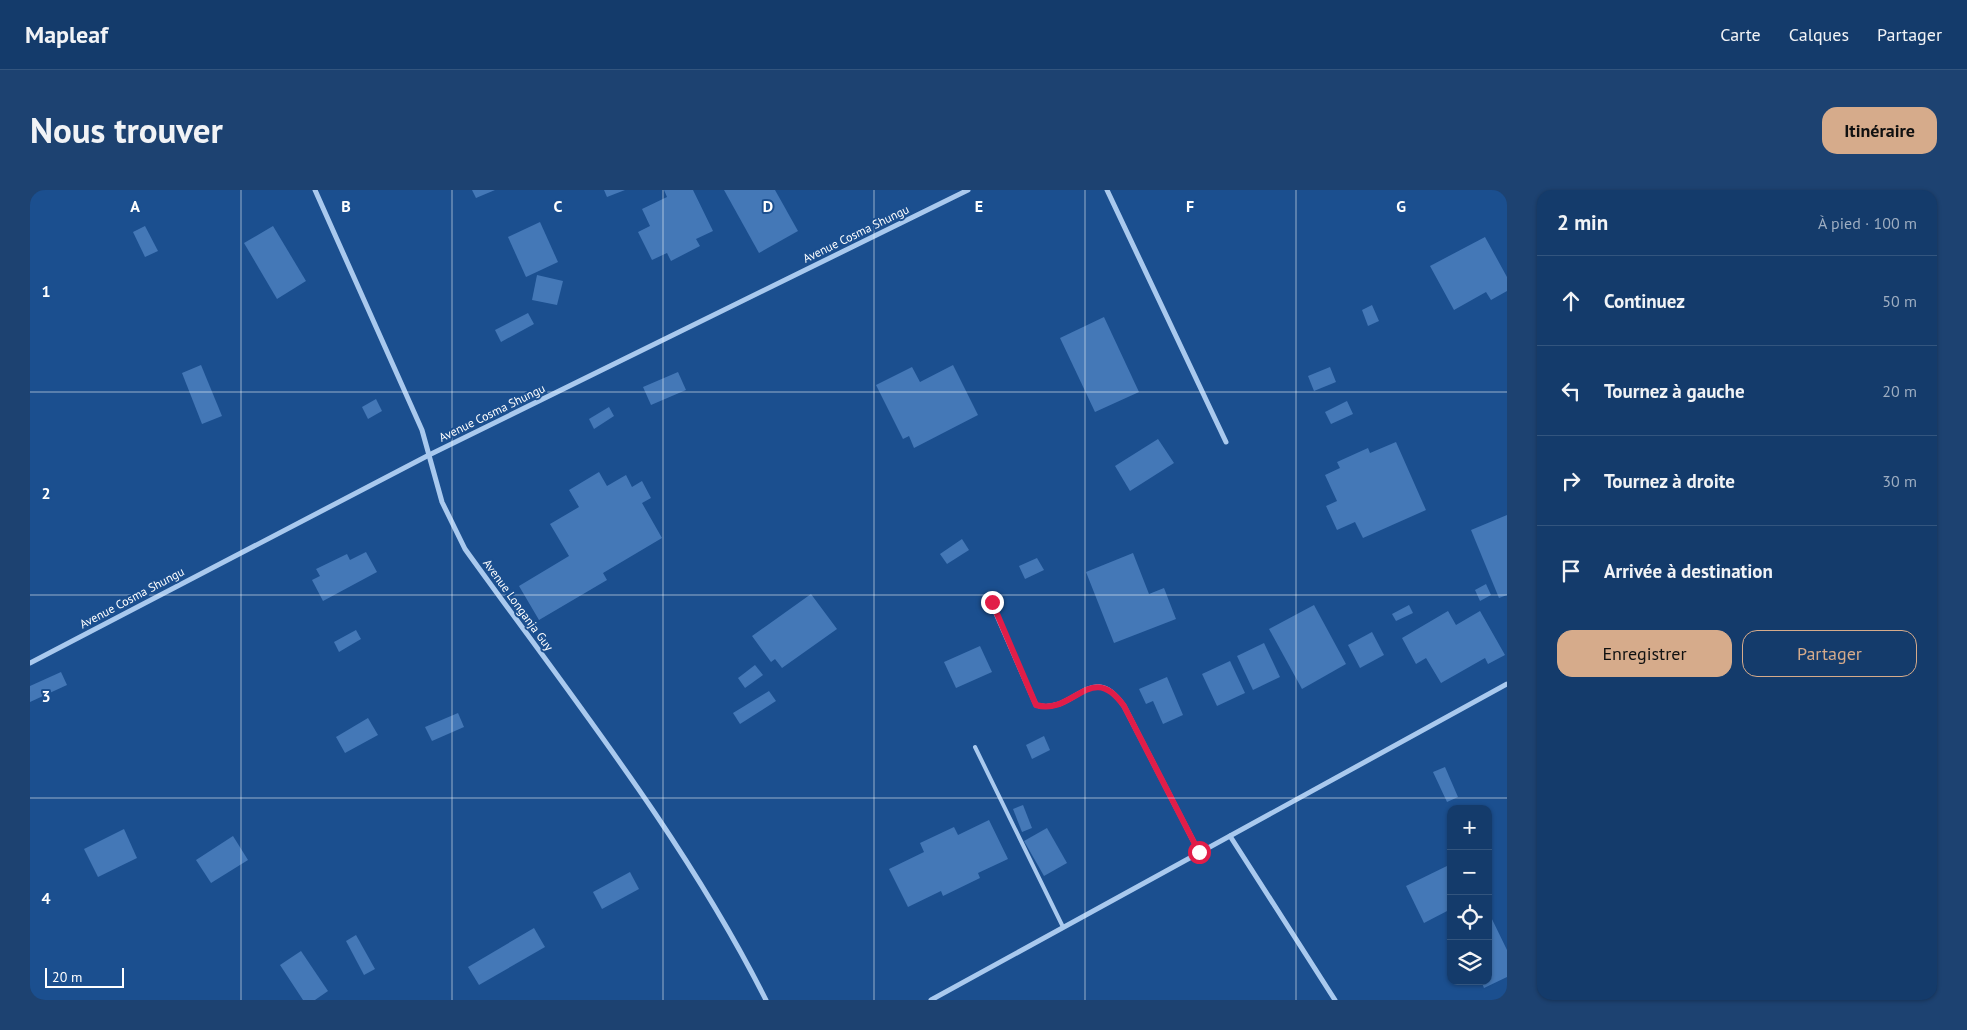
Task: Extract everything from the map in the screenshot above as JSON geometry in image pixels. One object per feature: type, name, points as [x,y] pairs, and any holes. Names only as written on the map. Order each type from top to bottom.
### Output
[{"type":"street","name":"Avenue Longanja Guy","points":[[315,190],[422,430],[442,502],[465,549],[669,834],[741,951],[766,1000]]},
{"type":"street","name":"Avenue Cosma Shungu","points":[[30,663],[430,455],[968,190]]},
{"type":"street","points":[[1108,190],[1226,442]]},
{"type":"street","points":[[992,602],[1036,705],[1053,707],[1092,688],[1103,686],[1114,691],[1124,706],[1199,852]]},
{"type":"street","points":[[931,1000],[1507,684]]},
{"type":"street","points":[[1230,836],[1336,1000]]},
{"type":"lane","points":[[975,747],[1063,926]]},
{"type":"building","points":[[472,190],[495,190],[476,198]]},
{"type":"building","points":[[604,190],[625,190],[607,197]]},
{"type":"building","points":[[664,190],[693,190],[713,231],[696,239],[700,246],[671,261],[667,253],[652,260],[638,232],[650,226],[642,209],[667,197]]},
{"type":"building","points":[[724,190],[775,190],[798,231],[759,253]]},
{"type":"building","points":[[540,222],[558,262],[526,277],[508,237]]},
{"type":"building","points":[[145,226],[158,251],[145,257],[133,232]]},
{"type":"building","points":[[273,226],[306,281],[277,299],[244,243]]},
{"type":"building","points":[[1485,237],[1507,277],[1507,291],[1491,300],[1486,292],[1454,310],[1430,266]]},
{"type":"building","points":[[537,275],[563,281],[557,305],[532,300]]},
{"type":"building","points":[[1372,305],[1379,321],[1368,326],[1362,310]]},
{"type":"building","points":[[528,313],[534,324],[501,342],[495,330]]},
{"type":"building","points":[[1104,317],[1139,392],[1095,412],[1060,338]]},
{"type":"building","points":[[201,365],[222,416],[202,424],[182,373]]},
{"type":"building","points":[[953,365],[978,415],[914,448],[909,436],[903,439],[876,385],[912,367],[920,382]]},
{"type":"building","points":[[1330,367],[1336,382],[1314,391],[1308,376]]},
{"type":"building","points":[[678,372],[686,390],[651,405],[643,387]]},
{"type":"building","points":[[376,399],[382,411],[368,419],[362,407]]},
{"type":"building","points":[[1347,401],[1353,414],[1331,424],[1325,412]]},
{"type":"building","points":[[609,407],[614,416],[594,429],[589,419]]},
{"type":"building","points":[[1158,439],[1174,463],[1130,491],[1115,466]]},
{"type":"building","points":[[1396,442],[1426,510],[1363,538],[1355,522],[1337,530],[1326,506],[1337,501],[1325,475],[1340,468],[1337,462],[1368,448],[1370,453]]},
{"type":"building","points":[[599,472],[607,486],[626,475],[632,487],[642,481],[651,498],[642,503],[662,538],[603,573],[607,580],[539,620],[519,586],[569,556],[550,524],[579,507],[569,490]]},
{"type":"building","points":[[1507,515],[1507,595],[1499,598],[1471,530]]},
{"type":"building","points":[[962,539],[969,550],[947,564],[940,554]]},
{"type":"building","points":[[366,552],[377,572],[323,601],[312,580],[320,576],[316,569],[347,554],[350,560]]},
{"type":"building","points":[[1133,553],[1149,594],[1164,588],[1176,619],[1114,643],[1086,572]]},
{"type":"building","points":[[1037,558],[1044,570],[1025,579],[1019,566]]},
{"type":"building","points":[[1486,584],[1491,595],[1480,601],[1475,590]]},
{"type":"building","points":[[811,594],[837,629],[782,668],[775,659],[771,662],[752,636]]},
{"type":"building","points":[[1314,605],[1346,664],[1302,689],[1269,629]]},
{"type":"building","points":[[1409,605],[1413,613],[1396,621],[1392,614]]},
{"type":"building","points":[[1448,611],[1456,625],[1480,611],[1505,655],[1488,664],[1485,658],[1441,683],[1426,658],[1416,664],[1402,638]]},
{"type":"building","points":[[356,630],[361,639],[339,652],[334,642]]},
{"type":"building","points":[[1372,632],[1384,655],[1360,668],[1348,645]]},
{"type":"building","points":[[1264,643],[1280,677],[1253,690],[1237,656]]},
{"type":"building","points":[[980,646],[992,672],[956,688],[944,662]]},
{"type":"building","points":[[1230,661],[1245,693],[1217,706],[1202,674]]},
{"type":"building","points":[[755,665],[763,675],[745,688],[738,678]]},
{"type":"building","points":[[61,672],[67,685],[30,702],[30,686]]},
{"type":"building","points":[[1167,677],[1183,715],[1163,724],[1153,701],[1146,704],[1139,689]]},
{"type":"building","points":[[769,691],[776,701],[740,724],[733,713]]},
{"type":"building","points":[[458,713],[464,727],[432,741],[425,727]]},
{"type":"building","points":[[368,718],[378,735],[345,753],[336,737]]},
{"type":"building","points":[[1044,736],[1050,750],[1032,759],[1026,745]]},
{"type":"building","points":[[1445,767],[1458,797],[1447,802],[1433,772]]},
{"type":"building","points":[[1023,805],[1032,828],[1022,832],[1013,809]]},
{"type":"building","points":[[989,820],[1008,859],[978,873],[980,878],[943,896],[941,891],[908,907],[889,869],[924,852],[920,843],[954,827],[958,835]]},
{"type":"building","points":[[1047,828],[1067,863],[1044,876],[1024,841]]},
{"type":"building","points":[[124,829],[137,858],[98,877],[84,849]]},
{"type":"building","points":[[233,836],[248,860],[211,883],[196,860]]},
{"type":"building","points":[[1447,866],[1447,911],[1424,923],[1406,886]]},
{"type":"building","points":[[630,872],[639,889],[602,909],[593,892]]},
{"type":"building","points":[[1492,919],[1507,950],[1507,977],[1492,984]]},
{"type":"building","points":[[534,928],[545,947],[479,985],[468,967]]},
{"type":"building","points":[[356,935],[375,969],[364,975],[346,941]]},
{"type":"building","points":[[301,951],[328,991],[315,1000],[303,1000],[280,965]]},
{"type":"route","points":[[992,602],[1036,705],[1045,708],[1053,707],[1092,688],[1103,686],[1114,691],[1124,706],[1199,852]]}]
